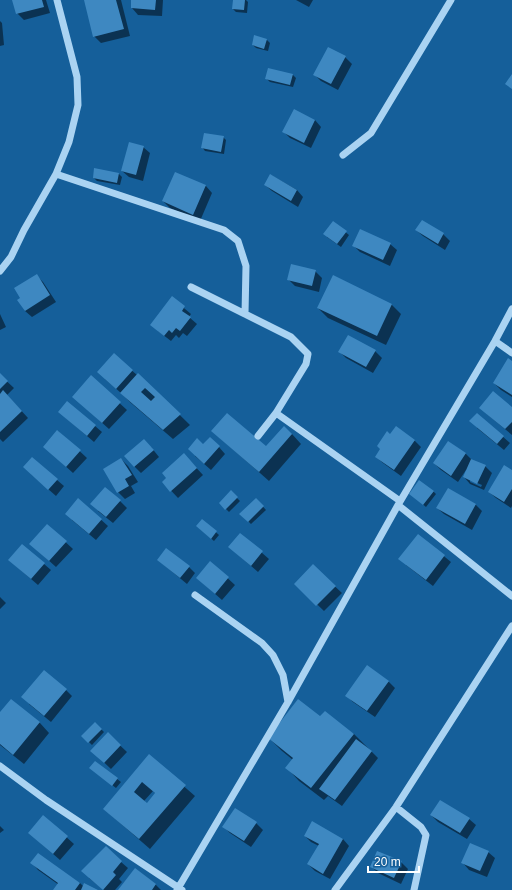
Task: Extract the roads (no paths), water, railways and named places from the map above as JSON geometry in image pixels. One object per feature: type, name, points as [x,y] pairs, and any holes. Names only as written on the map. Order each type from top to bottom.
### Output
[{"type":"street","points":[[0,271],[11,257],[24,230],[56,174],[69,142],[78,105],[77,77],[57,0]]},
{"type":"street","points":[[344,155],[371,133],[451,0]]},
{"type":"street","points":[[56,174],[224,230],[238,240],[246,266],[245,314]]},
{"type":"street","points":[[191,287],[290,337],[308,354],[306,364],[276,413],[258,436]]},
{"type":"street","points":[[0,766],[46,800],[179,889],[288,702],[399,503],[495,341],[512,309]]},
{"type":"street","points":[[495,341],[512,353]]},
{"type":"street","points":[[276,413],[399,503],[512,596]]},
{"type":"street","points":[[195,595],[262,643],[273,655],[283,675],[288,702]]},
{"type":"street","points":[[335,890],[396,807],[512,626]]},
{"type":"street","points":[[396,807],[421,827],[426,835],[414,890]]}]
